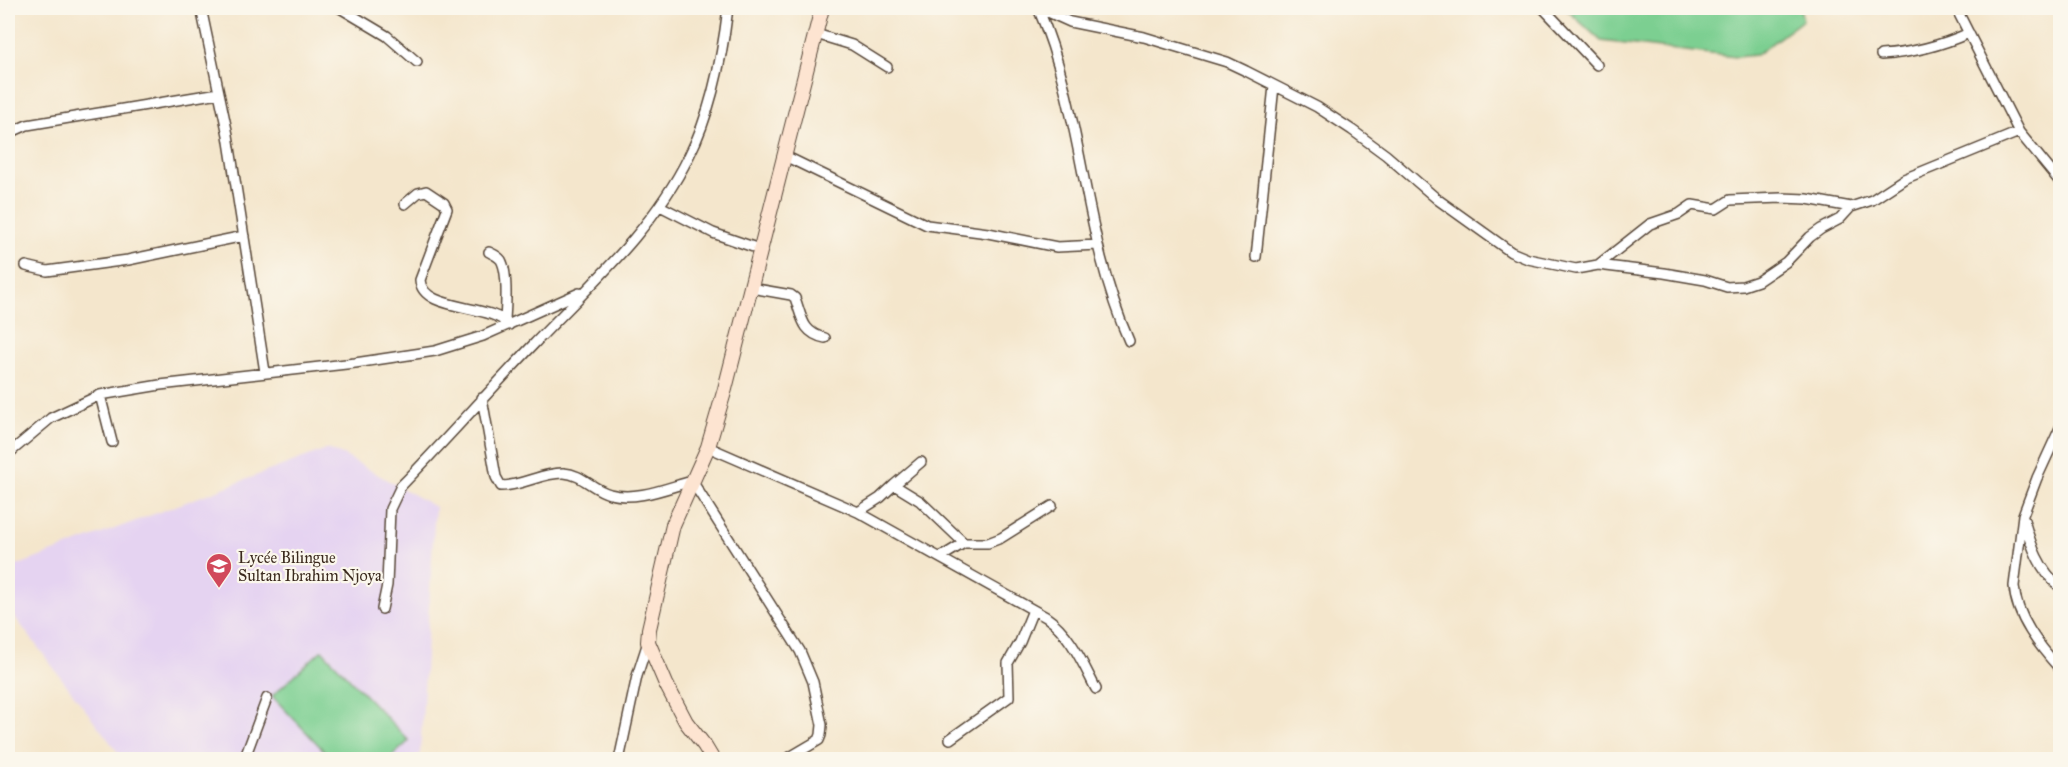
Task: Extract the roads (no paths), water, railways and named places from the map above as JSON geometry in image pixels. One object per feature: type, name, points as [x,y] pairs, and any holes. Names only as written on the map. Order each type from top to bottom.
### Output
[{"type":"street","points":[[201,8],[219,93],[265,372]]},
{"type":"street","points":[[340,8],[387,36],[417,62]]},
{"type":"street","points":[[382,609],[387,585],[392,501],[401,486],[622,252],[660,206],[689,157],[698,136],[712,95],[724,43],[728,8]]},
{"type":"street","points":[[619,759],[648,642],[652,610],[669,541],[677,513],[708,447],[762,250],[822,8]]},
{"type":"street","points":[[1039,8],[1070,22],[1144,37],[1227,62],[1317,107],[1386,155],[1437,199],[1511,252],[1528,259],[1576,269],[1598,265],[1665,273],[1705,280],[1727,287],[1743,286],[1758,281],[1786,262],[1810,237],[1840,219],[1851,207]]},
{"type":"street","points":[[1039,8],[1050,37],[1072,116],[1098,245],[1111,295],[1129,341]]},
{"type":"street","points":[[1543,8],[1597,65]]},
{"type":"street","points":[[1956,8],[2019,132],[2061,182]]},
{"type":"street","points":[[1881,55],[1907,53],[1970,33]]},
{"type":"street","points":[[816,34],[852,45],[887,67]]},
{"type":"street","points":[[1256,257],[1274,86]]},
{"type":"street","points":[[16,130],[27,125],[219,93]]},
{"type":"street","points":[[1598,265],[1650,224],[1679,214],[1692,205],[1716,209],[1730,200],[1781,198],[1807,199],[1851,207],[1872,200],[1904,179],[2019,132]]},
{"type":"street","points":[[785,156],[927,225],[988,233],[1058,247],[1098,245]]},
{"type":"street","points":[[405,204],[418,193],[426,191],[444,203],[447,208],[420,280],[425,292],[454,305],[491,313],[507,323]]},
{"type":"street","points":[[660,206],[713,233],[762,250]]},
{"type":"street","points":[[26,267],[47,271],[128,260],[244,236]]},
{"type":"street","points":[[489,252],[499,257],[503,267],[507,323]]},
{"type":"street","points":[[751,288],[791,295],[795,298],[808,331],[825,338]]},
{"type":"street","points":[[8,454],[51,418],[100,395],[160,385],[377,360],[435,351],[483,336],[507,323],[583,291]]},
{"type":"street","points":[[100,395],[112,442]]},
{"type":"street","points":[[482,398],[496,477],[501,486],[560,473],[572,474],[610,494],[626,496],[646,494],[692,481]]},
{"type":"street","points":[[2061,428],[2037,478],[2023,515],[2014,571],[2014,597],[2035,637],[2061,669]]},
{"type":"street","points":[[708,447],[858,512],[1053,622],[1068,640],[1096,689]]},
{"type":"street","points":[[858,512],[880,498],[921,462]]},
{"type":"street","points":[[692,481],[773,605],[809,668],[822,725],[821,735],[819,740],[784,759]]},
{"type":"street","points":[[894,485],[920,501],[964,543]]},
{"type":"street","points":[[941,557],[964,543],[988,543],[1001,538],[1052,506]]},
{"type":"street","points":[[2023,515],[2038,560],[2049,576],[2061,586]]},
{"type":"street","points":[[950,739],[1009,697],[1008,663],[1025,632],[1033,610]]},
{"type":"street","points":[[648,642],[677,706],[713,759]]},
{"type":"street","points":[[244,759],[267,699]]},
{"type":"place","name":"Lycée Bilingue Sultan Ibrahim Njoya","points":[[219,589]]}]
